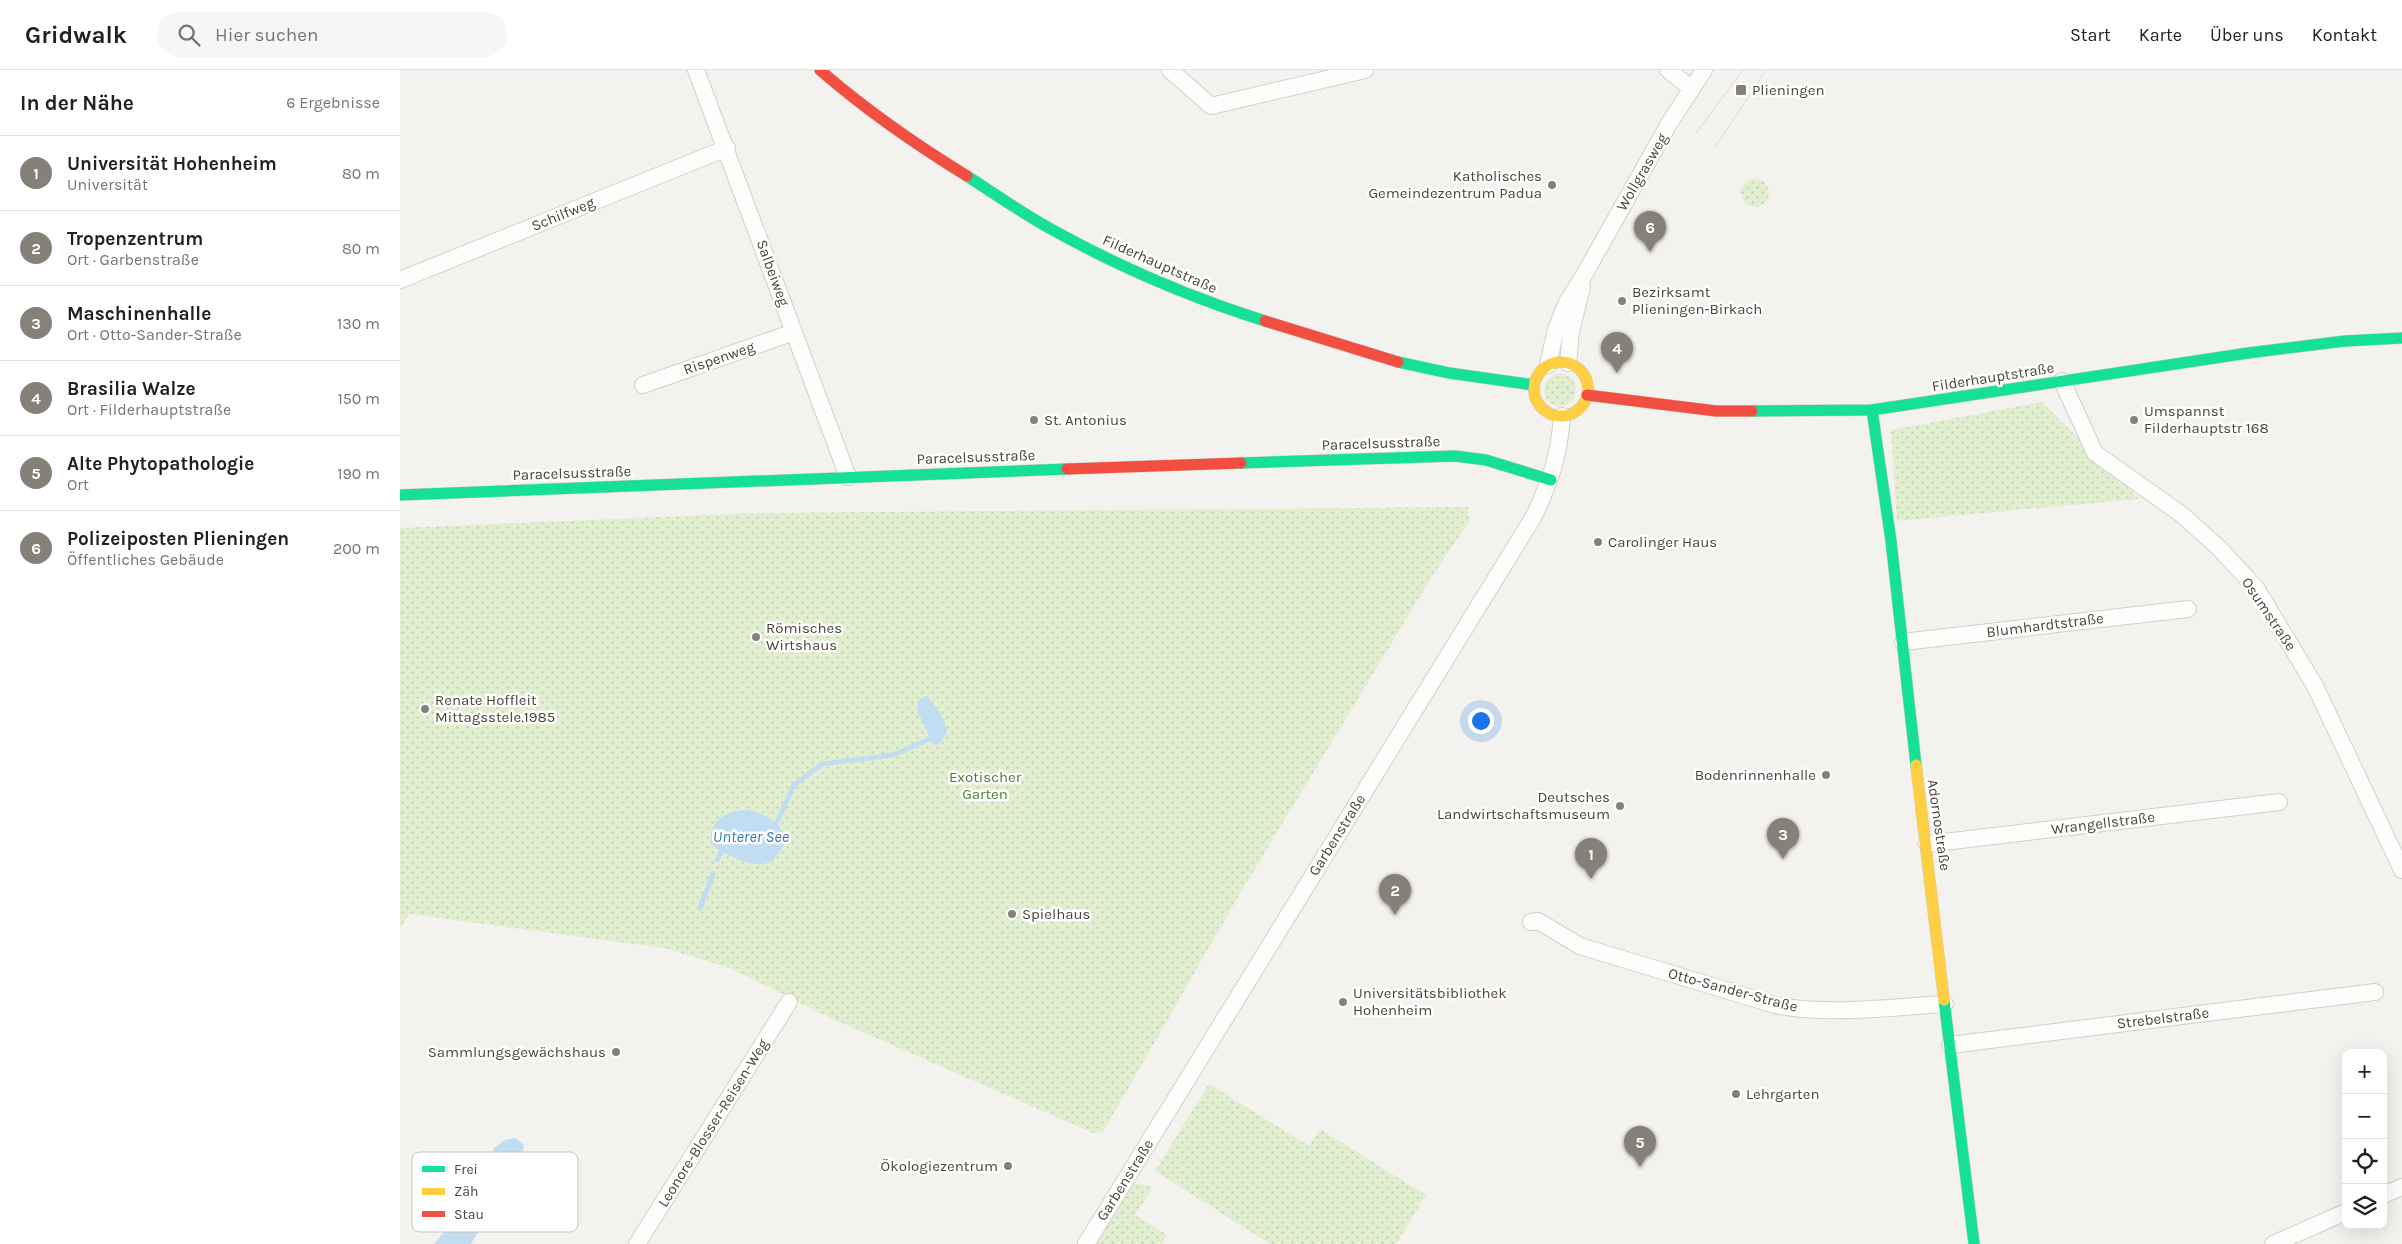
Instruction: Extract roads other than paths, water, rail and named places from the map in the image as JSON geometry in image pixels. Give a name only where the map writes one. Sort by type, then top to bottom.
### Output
[{"type":"street","name":"Salbeiweg","points":[[696,70],[727,148],[848,477]]},
{"type":"street","name":"Filderhauptstraße","points":[[820,70],[852,98],[908,139],[1051,229],[1096,252],[1197,298],[1392,361],[1449,373],[1534,385]]},
{"type":"street","points":[[1170,70],[1211,106],[1365,70]]},
{"type":"street","points":[[1668,70],[1691,88]]},
{"type":"street","name":"Wollgrasweg","points":[[1548,365],[1556,329],[1567,302],[1584,276],[1646,163],[1691,88],[1704,70]]},
{"type":"street","name":"Schilfweg","points":[[400,280],[727,148]]},
{"type":"street","name":"Wollgrasweg","points":[[1568,363],[1571,331],[1584,276]]},
{"type":"street","name":"Rispenweg","points":[[643,385],[794,332]]},
{"type":"street","name":"Filderhauptstraße","points":[[1587,395],[1716,411],[1872,410],[2248,353],[2345,341],[2402,338]]},
{"type":"street","points":[[1568,363],[1582,372],[1586,379],[1587,395],[1578,410],[1562,416],[1552,415],[1544,411],[1534,395],[1534,385],[1541,370],[1548,365],[1568,363]]},
{"type":"street","name":"Osumstraße","points":[[2062,381],[2095,453],[2181,514],[2219,548],[2256,588],[2315,686],[2402,870]]},
{"type":"street","name":"Adornostraße","points":[[1872,410],[1891,541],[1919,792],[1927,844],[1974,1244]]},
{"type":"street","name":"Garbenstraße","points":[[1086,1244],[1534,516],[1551,480],[1560,447],[1562,416]]},
{"type":"street","name":"Paracelsusstraße","points":[[400,495],[1455,456],[1486,460],[1551,480]]},
{"type":"street","name":"Blumhardtstraße","points":[[1903,642],[2188,609]]},
{"type":"street","name":"Wrangellstraße","points":[[1927,844],[2279,802]]},
{"type":"street","name":"Otto-Sander-Straße","points":[[1531,922],[1538,921],[1580,946],[1775,1005],[1799,1010],[1825,1011],[1945,1004]]},
{"type":"street","name":"Strebelstraße","points":[[1950,1045],[2375,992]]},
{"type":"street","name":"Leonore-Blosser-Reisen-Weg","points":[[636,1244],[789,1002]]},
{"type":"street","points":[[2387,1193],[2402,1187]]},
{"type":"street","points":[[2273,1244],[2342,1214]]},
{"type":"water","points":[[926,696],[940,712],[946,727],[947,732],[938,745],[933,744],[917,710],[918,700]]},
{"type":"water","name":"Unterer See","points":[[740,810],[748,810],[771,819],[782,831],[784,838],[783,846],[770,862],[755,864],[739,860],[711,844],[713,829],[720,818]]},
{"type":"water","points":[[515,1138],[521,1142],[524,1147],[522,1152],[492,1152],[494,1148],[505,1140]]},
{"type":"water","points":[[444,1232],[478,1232],[471,1244],[434,1244]]},
{"type":"waterway","points":[[777,822],[794,785],[822,764],[893,755],[930,739]]},
{"type":"waterway","points":[[717,860],[721,852]]},
{"type":"waterway","points":[[700,908],[713,874]]},
{"type":"tram line","points":[[1696,133],[1743,70]]},
{"type":"tram line","points":[[1715,147],[1766,70]]},
{"type":"place","name":"Plieningen","points":[[1741,90]]},
{"type":"place","name":"Katholisches Gemeindezentrum Padua","points":[[1552,185]]},
{"type":"place","name":"Polizeiposten Plieningen","points":[[1650,252]]},
{"type":"place","name":"Bezirksamt Plieningen‐Birkach","points":[[1622,301]]},
{"type":"place","name":"Brasilia Walze","points":[[1617,373]]},
{"type":"place","name":"St. Antonius","points":[[1034,420]]},
{"type":"place","name":"Umspannst Filderhauptstr 168","points":[[2134,420]]},
{"type":"place","name":"Carolinger Haus","points":[[1598,542]]},
{"type":"place","name":"Römisches Wirtshaus","points":[[756,637]]},
{"type":"place","name":"Renate Hoffleit Mittagsstele.1985","points":[[425,709]]},
{"type":"place","name":"Bodenrinnenhalle","points":[[1826,775]]},
{"type":"place","name":"Deutsches Landwirtschaftsmuseum","points":[[1620,806]]},
{"type":"place","name":"Maschinenhalle","points":[[1783,859]]},
{"type":"place","name":"Universität Hohenheim","points":[[1591,879]]},
{"type":"place","name":"Spielhaus","points":[[1012,914]]},
{"type":"place","name":"Tropenzentrum","points":[[1395,915]]},
{"type":"place","name":"Universitätsbibliothek Hohenheim","points":[[1343,1002]]},
{"type":"place","name":"Sammlungsgewächshaus","points":[[616,1052]]},
{"type":"place","name":"Lehrgarten","points":[[1736,1094]]},
{"type":"place","name":"Ökologiezentrum","points":[[1008,1166]]},
{"type":"place","name":"Alte Phytopathologie","points":[[1640,1167]]},
{"type":"park label","name":"Exotischer Garten","points":[[985,786]]}]
